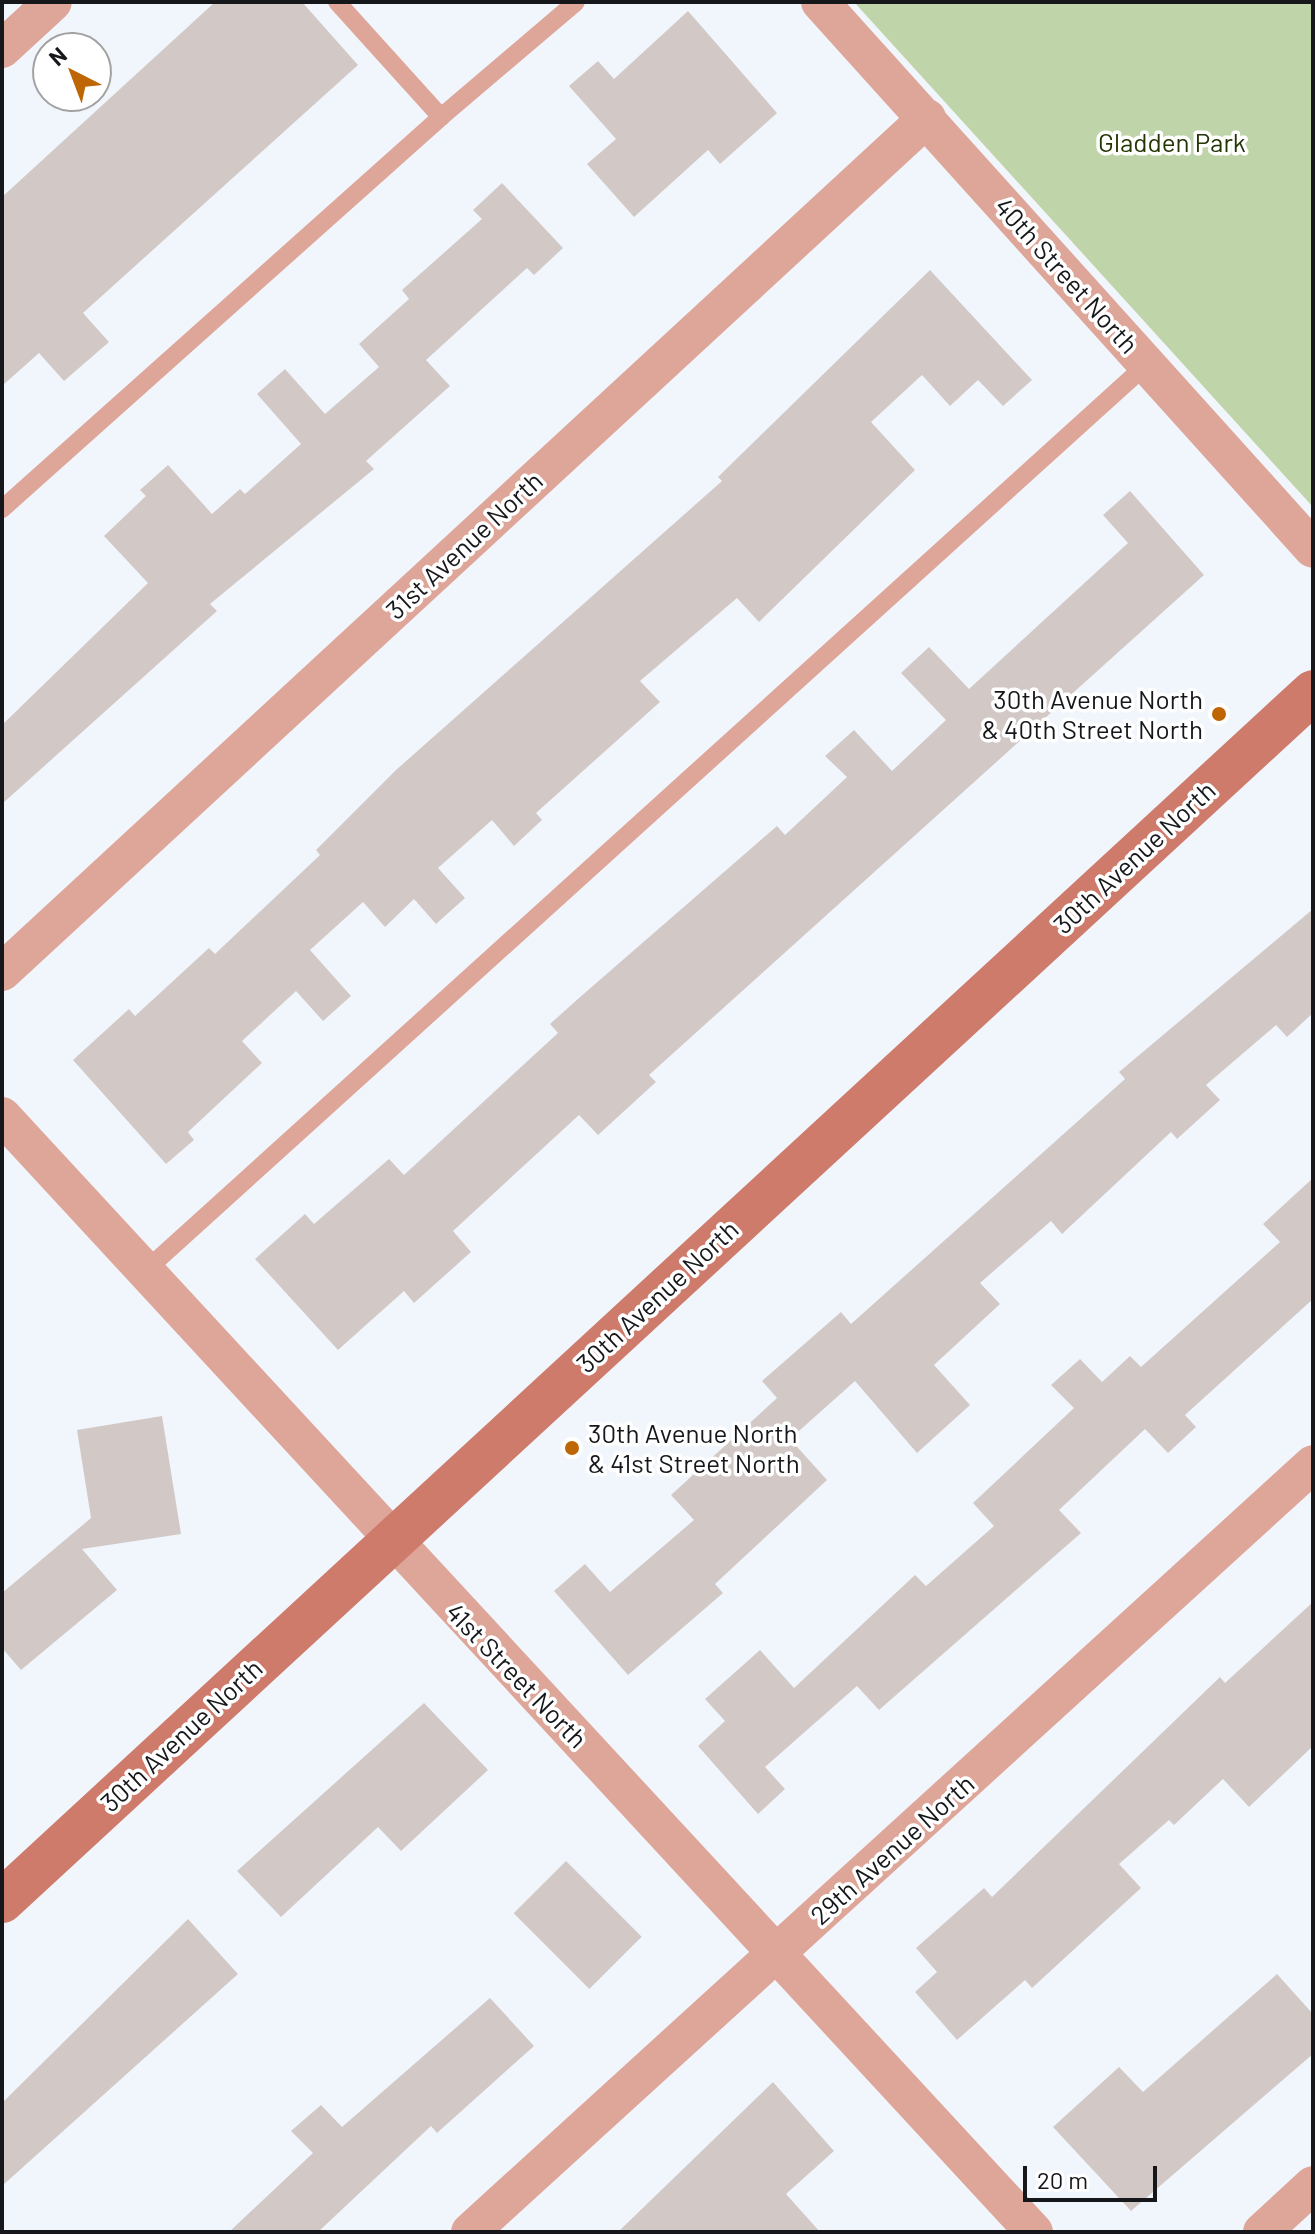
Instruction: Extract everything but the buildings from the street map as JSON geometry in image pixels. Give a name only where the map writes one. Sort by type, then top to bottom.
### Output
[{"type":"street","points":[[2,49],[53,2]]},
{"type":"street","name":"40th Street North","points":[[820,2],[1313,549]]},
{"type":"street","name":"31st Avenue North","points":[[2,972],[927,118]]},
{"type":"street","name":"30th Avenue North","points":[[2,1901],[1313,692]]},
{"type":"street","name":"41st Street North","points":[[2,1116],[390,1542],[779,1952],[1034,2232]]},
{"type":"street","name":"29th Avenue North","points":[[470,2232],[1313,1464]]},
{"type":"street","points":[[1262,2232],[1313,2185]]},
{"type":"lane","points":[[337,2],[441,117]]},
{"type":"lane","points":[[2,509],[441,117],[576,2]]},
{"type":"lane","points":[[144,1272],[1147,364]]},
{"type":"green space","name":"Gladden Park","points":[[854,2],[1313,2],[1313,507]]},
{"type":"place","name":"30th Avenue North & 40th Street North","points":[[1219,714]]},
{"type":"place","name":"30th Avenue North & 41st Street North","points":[[572,1448]]}]
